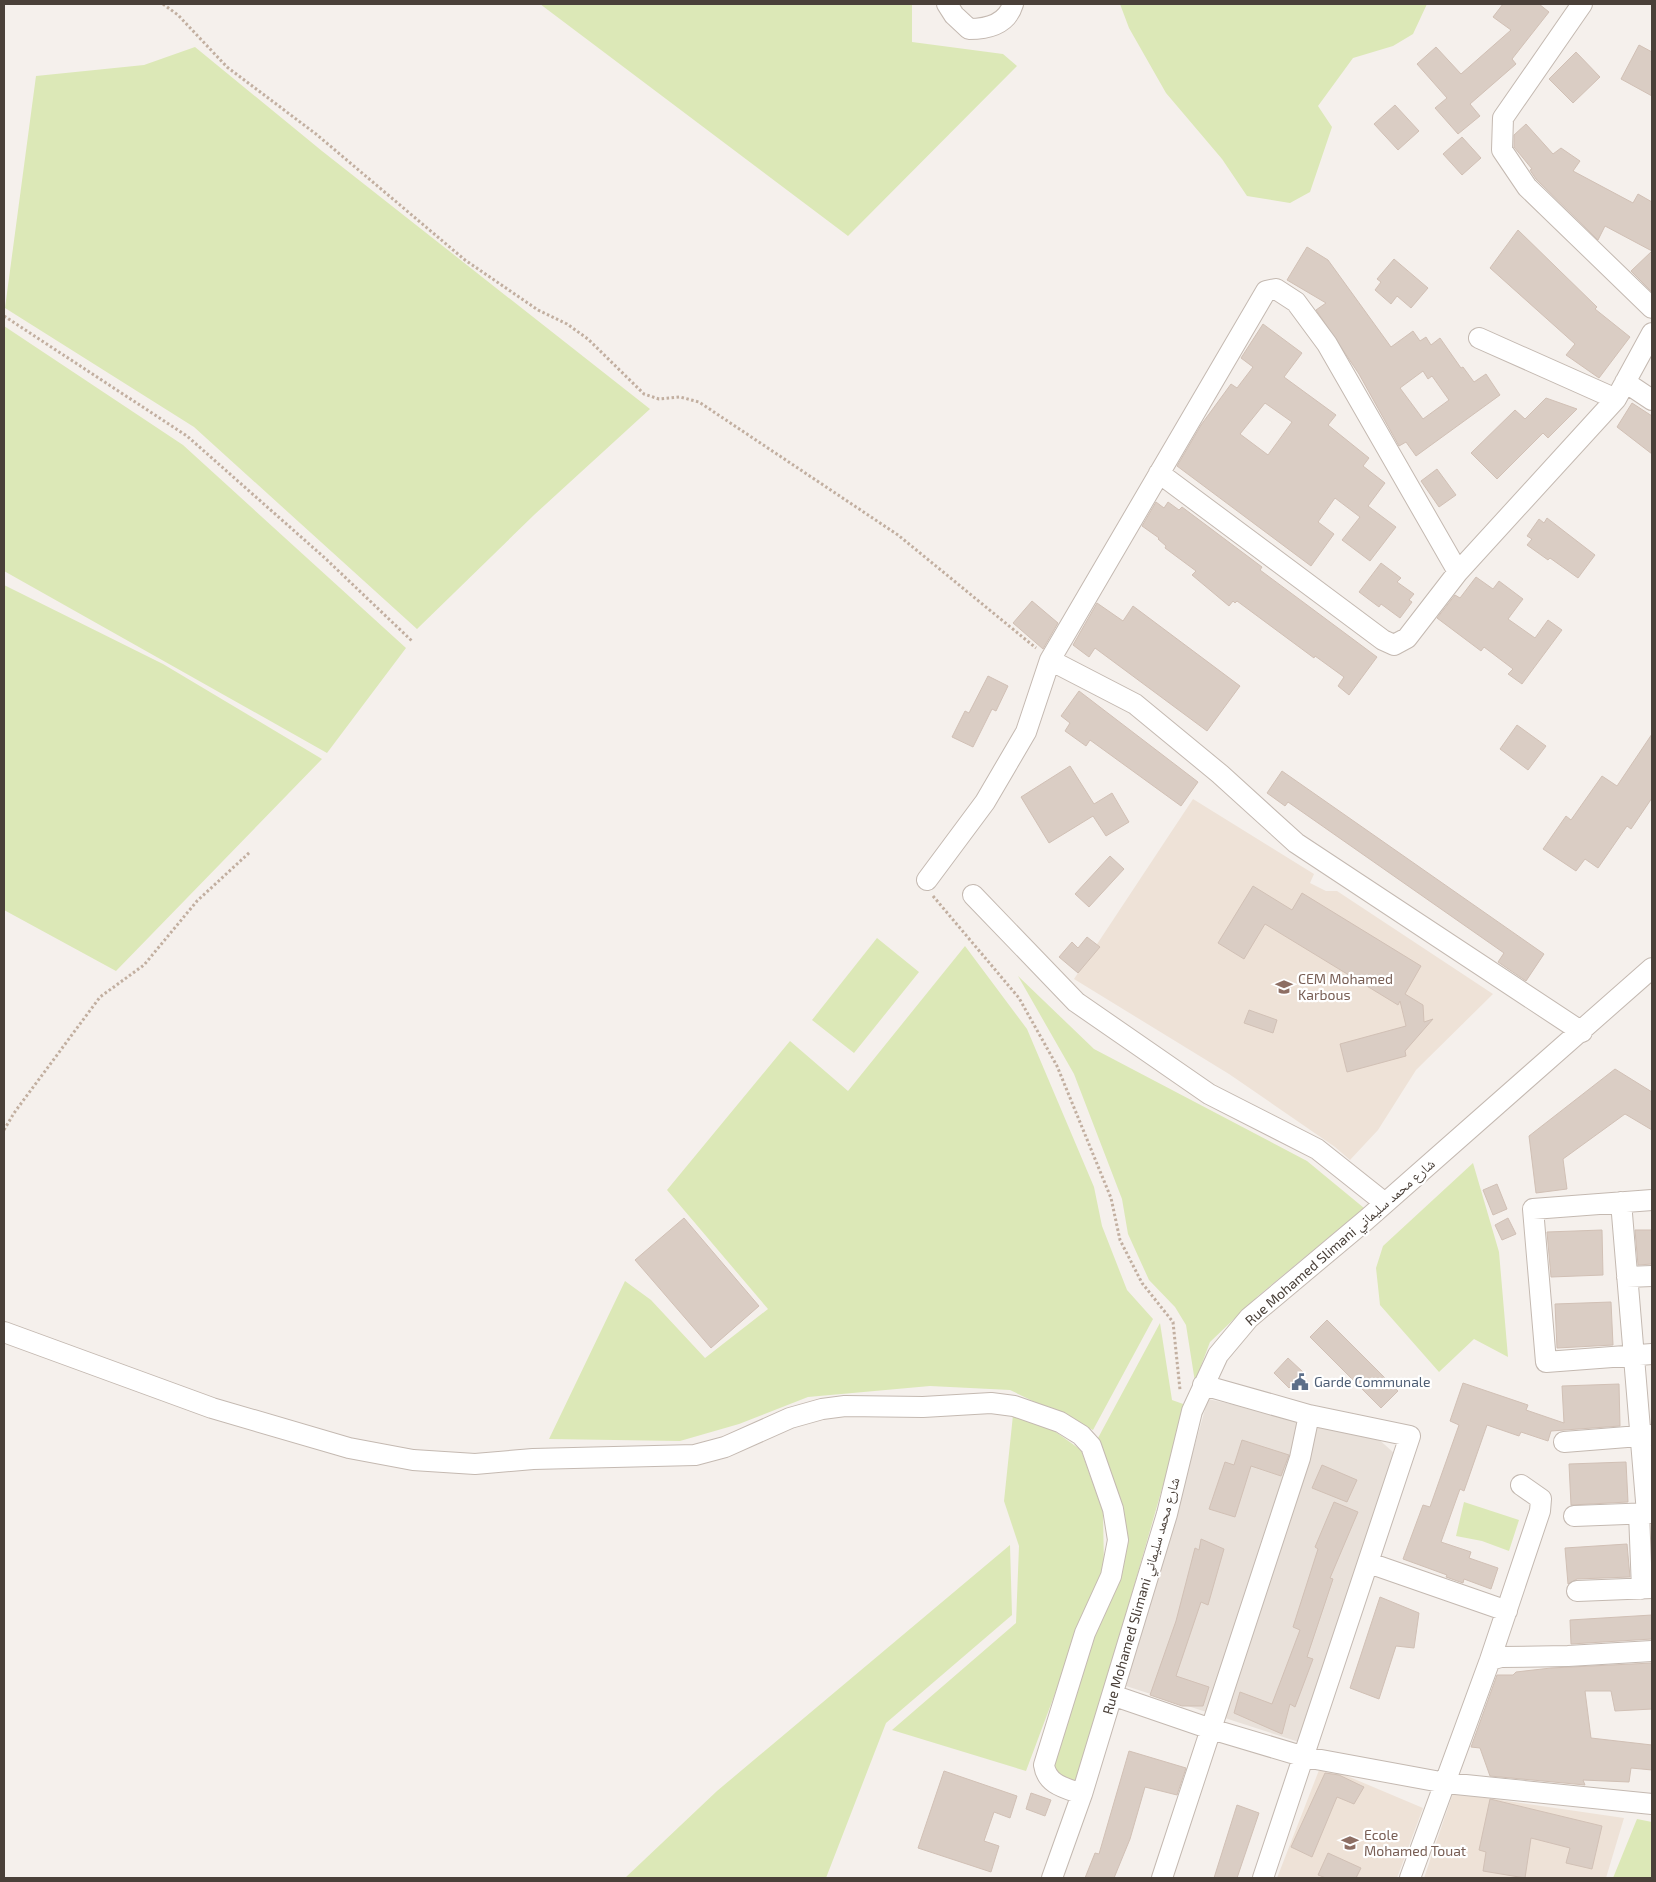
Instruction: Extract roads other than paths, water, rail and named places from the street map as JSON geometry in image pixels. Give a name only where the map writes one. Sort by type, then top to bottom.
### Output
[{"type":"street","points":[[947,4],[954,15],[969,29],[988,29],[1010,14],[1013,4]]},
{"type":"street","points":[[1582,4],[1503,118],[1502,150],[1527,187],[1652,308]]},
{"type":"street","points":[[927,880],[985,802],[1026,732],[1050,660],[1266,291],[1276,289],[1296,302],[1327,344],[1458,572]]},
{"type":"street","points":[[1159,473],[1383,640],[1394,645],[1407,638],[1458,572],[1621,390],[1652,333]]},
{"type":"street","points":[[1479,338],[1652,400]]},
{"type":"street","points":[[1050,660],[1135,704],[1220,774],[1296,843],[1582,1032]]},
{"type":"street","points":[[973,895],[1076,1002],[1209,1094],[1318,1149],[1385,1203]]},
{"type":"street","name":"Rue Mohamed Slimani شارع محمد سليماني","points":[[1052,1878],[1082,1794],[1167,1514],[1199,1393],[1218,1355],[1249,1318],[1582,1032],[1652,968]]},
{"type":"street","points":[[1643,1354],[1546,1362],[1533,1209],[1652,1200]]},
{"type":"street","points":[[1577,1591],[1647,1588],[1646,1436],[1643,1354],[1627,1277],[1621,1202]]},
{"type":"street","points":[[1627,1277],[1652,1276]]},
{"type":"street","points":[[4,1332],[212,1408],[348,1448],[413,1460],[475,1464],[533,1459],[694,1455],[726,1447],[790,1418],[845,1406],[923,1407],[991,1403],[1014,1406],[1060,1422],[1081,1434],[1091,1446],[1113,1509],[1118,1540],[1111,1576],[1088,1624],[1044,1765],[1047,1776],[1054,1783],[1082,1794]]},
{"type":"street","points":[[1199,1393],[1410,1436],[1305,1758],[1263,1878]]},
{"type":"street","points":[[1162,1878],[1300,1458],[1309,1415]]},
{"type":"street","points":[[1564,1442],[1646,1436]]},
{"type":"street","points":[[1410,1878],[1490,1660],[1540,1511],[1541,1498],[1522,1484]]},
{"type":"street","points":[[1574,1516],[1646,1513]]},
{"type":"street","points":[[1369,1563],[1507,1611]]},
{"type":"street","points":[[1490,1660],[1501,1657],[1568,1656],[1652,1651]]},
{"type":"street","points":[[1112,1695],[1211,1729],[1305,1758],[1446,1783],[1652,1804]]},
{"type":"place","name":"CEM Mohamed Karbous","points":[[1284,987]]},
{"type":"place","name":"Garde Communale","points":[[1300,1382]]},
{"type":"place","name":"Ecole Mohamed Touat","points":[[1350,1843]]}]
